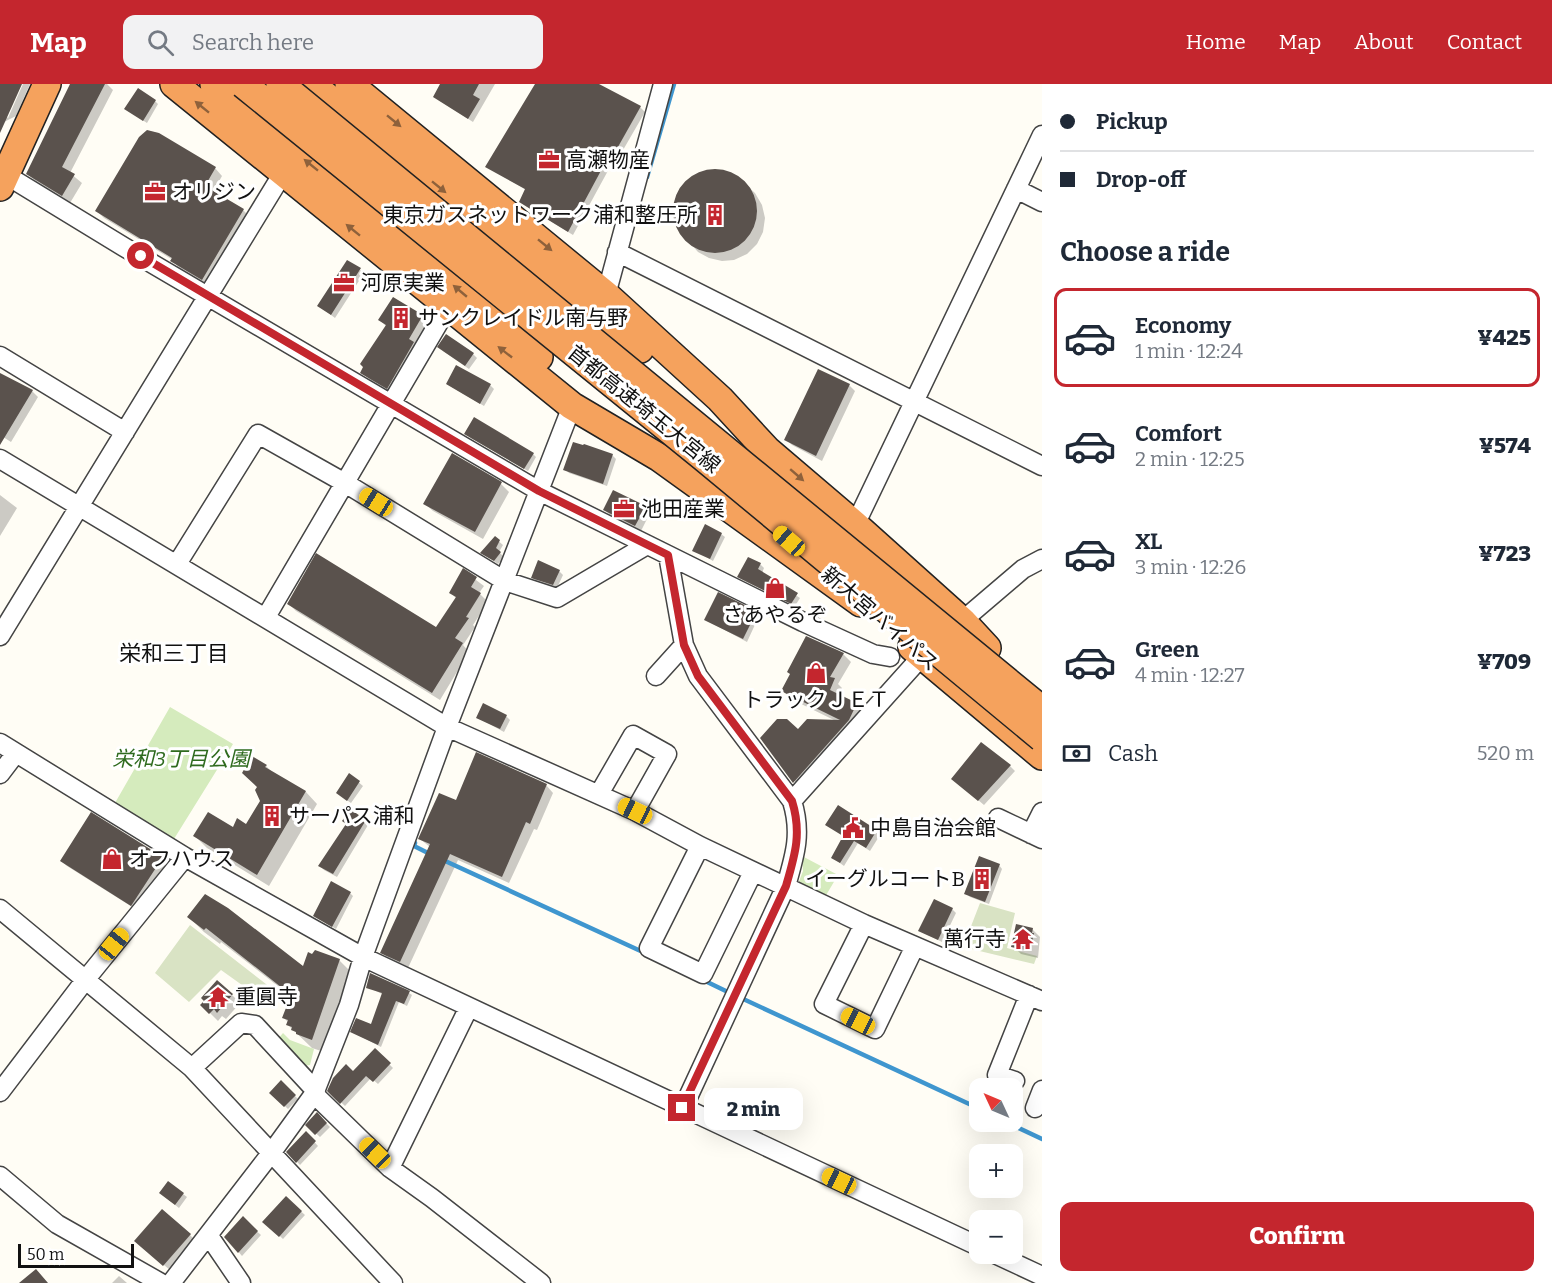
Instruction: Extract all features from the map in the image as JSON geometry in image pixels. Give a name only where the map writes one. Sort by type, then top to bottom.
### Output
[{"type":"highway","points":[[3,181],[47,84]]},
{"type":"highway","points":[[174,84],[448,307],[861,603]]},
{"type":"highway","points":[[214,84],[571,394]]},
{"type":"highway","name":"首都高速埼玉大宮線","points":[[243,84],[703,457],[1042,738]]},
{"type":"highway","name":"新大宮バイパス","points":[[252,84],[430,230],[922,656],[1042,756]]},
{"type":"highway","name":"新大宮バイパス","points":[[274,84],[440,218],[987,648],[1042,694]]},
{"type":"highway","name":"首都高速埼玉大宮線","points":[[280,84],[1042,710]]},
{"type":"highway","points":[[311,84],[767,450],[962,621],[987,648]]},
{"type":"highway","points":[[349,84],[606,295],[720,399],[767,450]]},
{"type":"street","points":[[606,295],[663,84]]},
{"type":"street","points":[[855,525],[1042,135]]},
{"type":"street","points":[[0,636],[283,173]]},
{"type":"street","points":[[3,181],[208,296],[539,491],[873,654],[890,657]]},
{"type":"street","points":[[1016,189],[1042,202]]},
{"type":"street","points":[[617,252],[1042,466]]},
{"type":"street","points":[[266,617],[448,307]]},
{"type":"street","points":[[0,356],[125,432]]},
{"type":"street","points":[[171,1283],[315,1092],[349,1005],[363,957],[447,727],[539,491],[571,394]]},
{"type":"street","points":[[177,564],[258,434],[345,483],[505,581],[557,598],[647,545]]},
{"type":"street","points":[[0,459],[447,727],[635,811],[700,846],[864,924],[1035,998],[997,1075],[1004,1078]]},
{"type":"street","points":[[668,555],[684,645],[698,676],[792,801],[797,818],[796,850],[786,886],[682,1108]]},
{"type":"street","points":[[962,621],[1023,569],[1042,559]]},
{"type":"street","points":[[656,676],[684,645]]},
{"type":"street","points":[[792,801],[922,656]]},
{"type":"street","points":[[598,794],[633,735],[667,754],[635,811]]},
{"type":"street","points":[[0,774],[8,748],[184,856],[363,957],[969,1242]]},
{"type":"street","points":[[998,818],[1036,836],[1042,812]]},
{"type":"street","points":[[700,846],[649,948],[703,974],[753,872]]},
{"type":"street","points":[[0,1092],[184,856]]},
{"type":"street","points":[[0,909],[192,1068],[393,1283]]},
{"type":"street","points":[[864,924],[824,1004],[874,1029],[915,946]]},
{"type":"street","points":[[390,1168],[469,1007]]},
{"type":"street","points":[[192,1068],[241,1023],[255,1025],[315,1092],[390,1168],[540,1283]]},
{"type":"street","points":[[1035,1108],[1042,1090]]},
{"type":"street","points":[[0,1176],[57,1224],[161,1283]]},
{"type":"street","points":[[208,1236],[241,1283]]},
{"type":"street","points":[[1016,1264],[1042,1276]]},
{"type":"green space","name":"栄和3丁目公園","points":[[170,707],[233,744],[174,839],[115,803]]},
{"type":"green space","points":[[802,856],[838,875],[825,897],[798,884],[803,871]]},
{"type":"green space","points":[[980,903],[1015,913],[1007,948],[1037,956],[1034,964],[963,947]]},
{"type":"green space","points":[[190,925],[275,991],[267,1003],[221,970],[189,1002],[155,973]]},
{"type":"green space","points":[[283,1033],[290,1040],[314,1049],[310,1065],[303,1066],[278,1039]]},
{"type":"building","points":[[0,84],[22,84],[0,133]]},
{"type":"building","points":[[70,84],[105,84],[62,167],[75,174],[62,196],[26,174]]},
{"type":"building","points":[[440,84],[479,84],[473,95],[480,99],[468,119],[433,97]]},
{"type":"building","points":[[535,84],[599,84],[641,106],[614,154],[611,152],[568,232],[519,202],[525,189],[485,167]]},
{"type":"building","points":[[138,88],[156,100],[143,121],[124,109]]},
{"type":"building","points":[[147,130],[159,133],[216,167],[205,186],[244,209],[202,280],[170,261],[172,258],[95,211],[139,137]]},
{"type":"building","name":"東京ガスネットワーク浦和整圧所","points":[[715,169],[731,172],[745,181],[754,195],[757,211],[754,227],[745,241],[731,250],[715,253],[699,250],[685,241],[676,227],[673,211],[676,195],[685,181],[699,172]]},
{"type":"building","points":[[347,260],[361,268],[331,315],[317,306]]},
{"type":"building","points":[[393,297],[423,315],[409,339],[414,342],[387,389],[360,373],[363,367],[360,364],[386,325],[378,320]]},
{"type":"building","points":[[446,334],[474,353],[465,366],[437,347]]},
{"type":"building","points":[[456,365],[491,384],[480,404],[446,384]]},
{"type":"building","points":[[818,369],[850,384],[816,456],[784,440]]},
{"type":"building","points":[[0,373],[33,390],[0,445]]},
{"type":"building","points":[[474,417],[534,453],[524,469],[464,434]]},
{"type":"building","points":[[573,442],[613,454],[603,484],[563,470]]},
{"type":"building","points":[[452,453],[502,482],[475,532],[423,504]]},
{"type":"building","points":[[613,490],[646,506],[635,526],[603,510]]},
{"type":"building","points":[[705,524],[722,533],[710,559],[692,551]]},
{"type":"building","points":[[495,536],[500,540],[496,548],[501,552],[494,561],[480,553]]},
{"type":"building","points":[[316,553],[436,627],[456,597],[449,593],[463,568],[477,577],[471,587],[481,593],[466,617],[469,618],[455,638],[463,643],[432,693],[287,604]]},
{"type":"building","points":[[748,557],[761,563],[758,569],[798,593],[791,604],[737,577]]},
{"type":"building","points":[[538,560],[560,570],[553,585],[531,578]]},
{"type":"building","points":[[718,592],[757,611],[743,639],[704,620]]},
{"type":"building","points":[[806,636],[844,653],[830,677],[835,678],[830,690],[857,703],[849,720],[793,783],[760,738],[777,719],[787,719],[798,729],[807,719],[840,720],[781,691],[790,674],[787,672]]},
{"type":"building","points":[[483,703],[507,715],[500,729],[476,718]]},
{"type":"building","points":[[981,742],[1011,765],[978,801],[951,779]]},
{"type":"building","points":[[476,752],[547,784],[530,824],[526,822],[502,877],[450,854],[400,962],[380,953],[430,844],[418,839],[439,793],[456,800]]},
{"type":"building","name":"サーパス浦和","points":[[252,756],[267,765],[265,767],[306,791],[257,875],[193,836],[208,812],[233,827],[237,818],[246,824],[260,801],[255,790],[257,787],[242,773]]},
{"type":"building","points":[[349,773],[360,781],[347,801],[336,793]]},
{"type":"building","points":[[838,805],[877,830],[866,848],[854,841],[840,863],[831,858],[843,836],[825,825]]},
{"type":"building","points":[[350,809],[366,820],[333,874],[318,866],[346,824],[342,821]]},
{"type":"building","points":[[91,812],[163,857],[131,906],[60,861]]},
{"type":"building","name":"イーグルコートB","points":[[979,856],[1000,864],[985,902],[964,894]]},
{"type":"building","points":[[331,881],[351,892],[332,927],[313,916]]},
{"type":"building","points":[[205,894],[228,908],[303,966],[308,952],[312,954],[315,950],[340,959],[312,1040],[296,1034],[291,1030],[292,1027],[286,1025],[288,1020],[282,1018],[291,995],[206,928],[204,930],[187,917]]},
{"type":"building","points":[[934,899],[953,908],[938,940],[918,931]]},
{"type":"building","points":[[1016,924],[1033,928],[1030,951],[1011,947]]},
{"type":"building","points":[[370,973],[410,991],[404,1004],[396,1001],[378,1045],[350,1032],[356,1018],[371,1024],[382,993],[366,988]]},
{"type":"building","points":[[217,980],[233,994],[217,1013],[214,1009],[209,1014],[200,1005],[204,1001],[201,998]]},
{"type":"building","points":[[375,1048],[391,1063],[373,1082],[366,1076],[340,1104],[327,1091],[333,1078],[346,1064],[353,1071]]},
{"type":"building","points":[[281,1080],[296,1095],[284,1107],[269,1093]]},
{"type":"building","points":[[317,1112],[327,1123],[315,1135],[305,1125]]},
{"type":"building","points":[[306,1131],[316,1141],[296,1163],[286,1152]]},
{"type":"building","points":[[168,1181],[184,1193],[175,1205],[159,1193]]},
{"type":"building","points":[[286,1196],[302,1211],[279,1237],[262,1222]]},
{"type":"building","points":[[162,1209],[191,1234],[163,1266],[134,1241]]},
{"type":"building","points":[[243,1216],[258,1231],[238,1253],[224,1237]]},
{"type":"building","points":[[36,1269],[48,1283],[19,1283]]},
{"type":"waterway","points":[[647,177],[674,84]]},
{"type":"waterway","points":[[415,843],[414,846],[430,854]]},
{"type":"waterway","points":[[443,860],[645,953]]},
{"type":"waterway","points":[[701,979],[732,994]]},
{"type":"waterway","points":[[739,997],[969,1104]]},
{"type":"waterway","points":[[1023,1130],[1042,1139]]},
{"type":"place","name":"高瀬物産","points":[[549,160]]},
{"type":"place","name":"オリジン","points":[[155,192]]},
{"type":"place","name":"東京ガスネットワーク浦和整圧所","points":[[715,215]]},
{"type":"place","name":"河原実業","points":[[344,283]]},
{"type":"place","name":"サンクレイドル南与野","points":[[401,318]]},
{"type":"place","name":"池田産業","points":[[624,509]]},
{"type":"place","name":"さあやるぞ","points":[[775,588]]},
{"type":"place","name":"トラックＪＥＴ","points":[[816,673]]},
{"type":"place","name":"サーパス浦和","points":[[272,816]]},
{"type":"place","name":"中島自治会館","points":[[853,828]]},
{"type":"place","name":"オフハウス","points":[[112,859]]},
{"type":"place","name":"イーグルコートB","points":[[982,879]]},
{"type":"place","name":"萬行寺","points":[[1023,939]]},
{"type":"place","name":"重圓寺","points":[[218,997]]},
{"type":"district","name":"栄和三丁目","points":[[174,653]]},
{"type":"route","points":[[141,256],[539,491],[668,555],[684,645],[698,676],[792,801],[797,818],[796,850],[786,886],[682,1108]]}]
